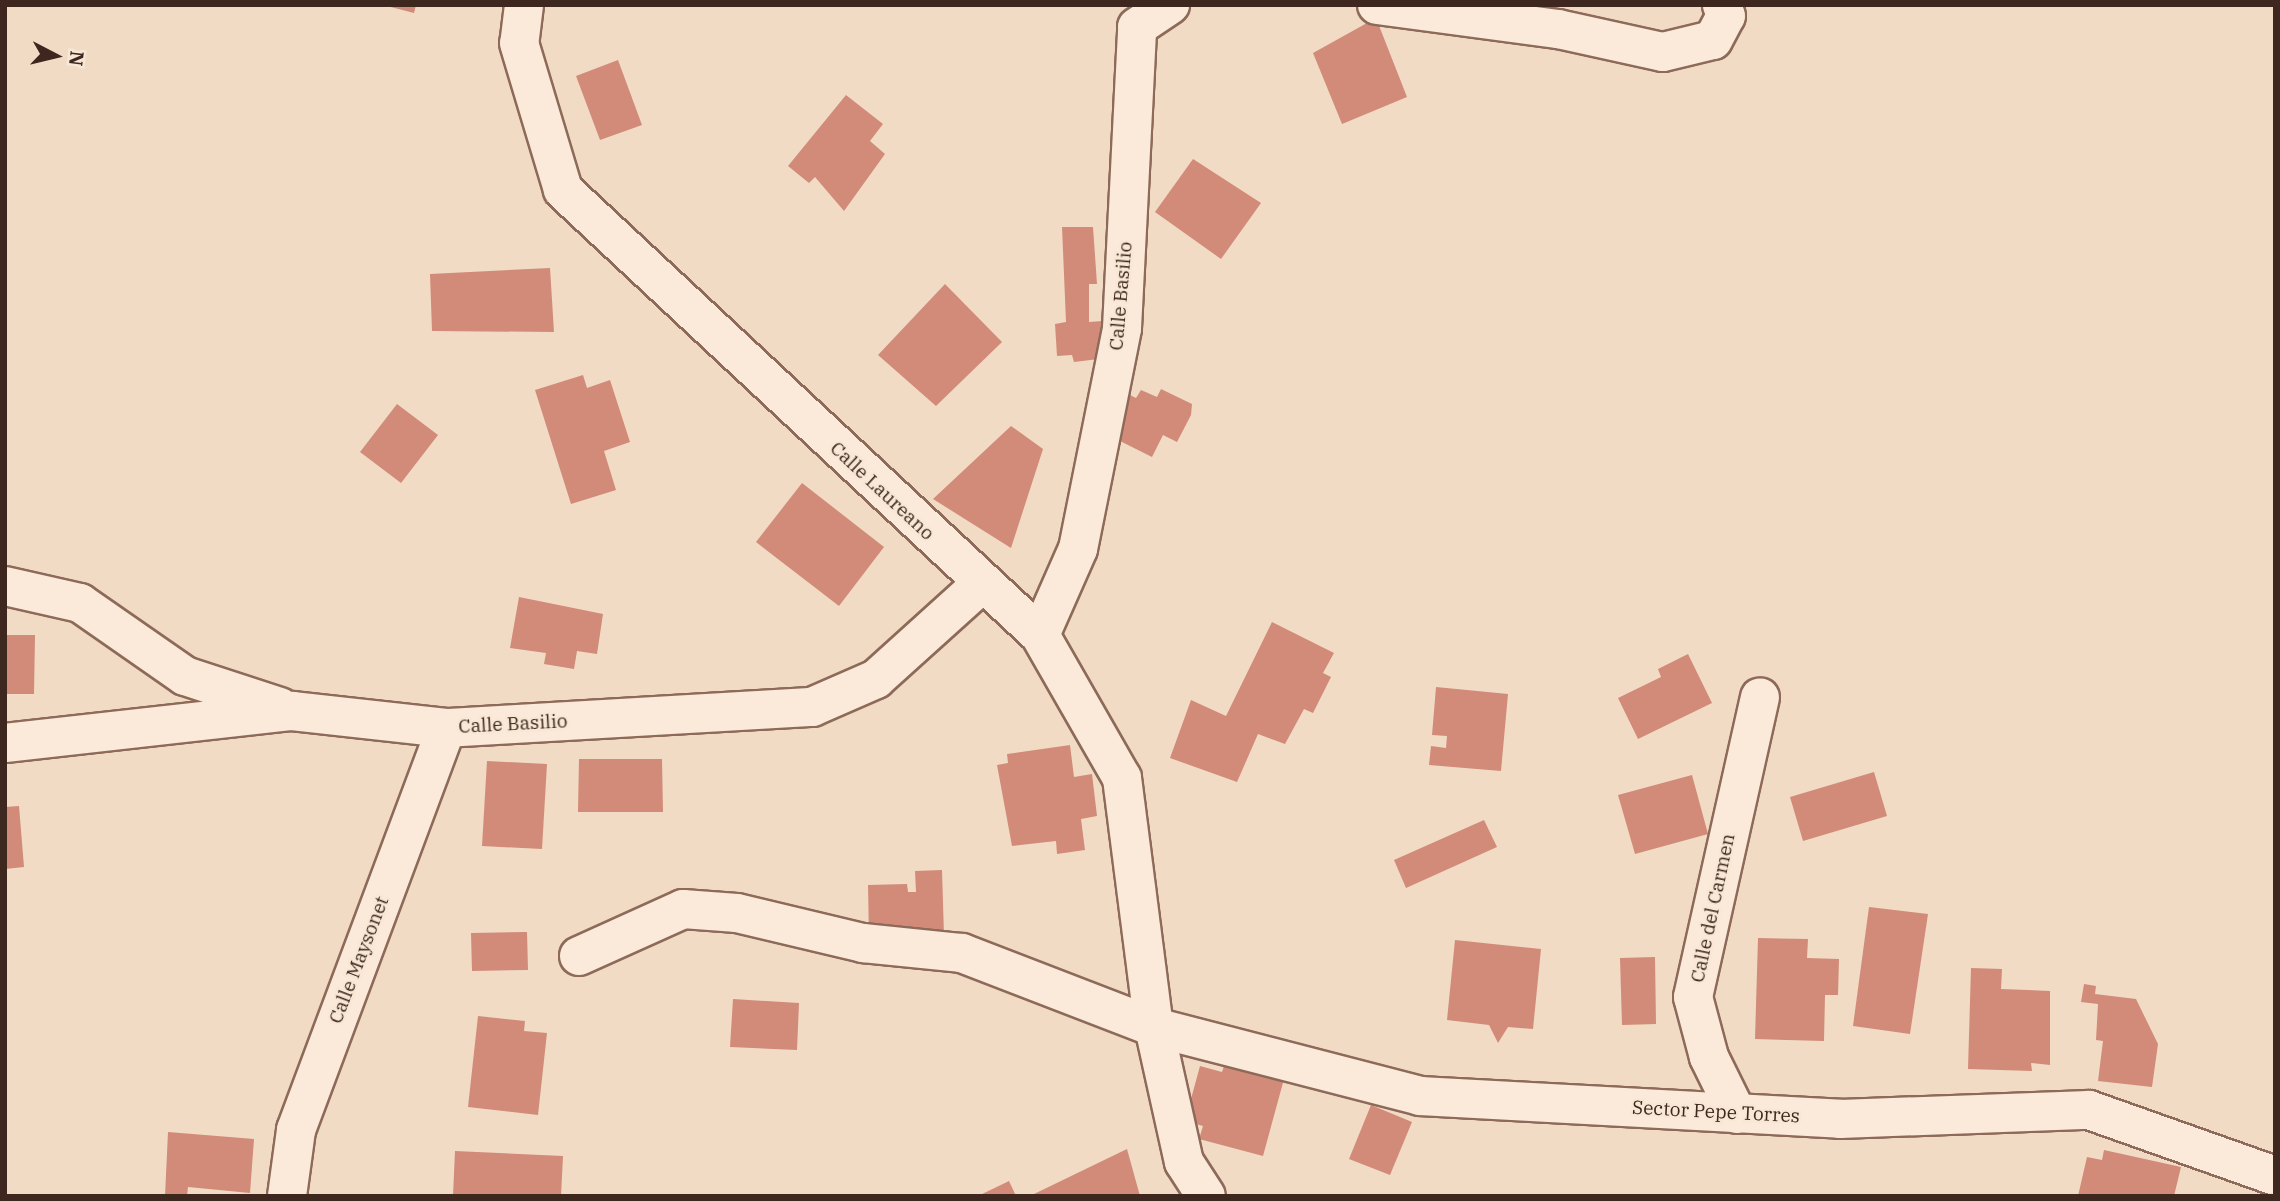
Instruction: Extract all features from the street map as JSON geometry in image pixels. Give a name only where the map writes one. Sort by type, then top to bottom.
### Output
[{"type":"street","name":"Calle Laureano","points":[[524,5],[519,43],[563,190],[981,584],[1040,635],[1122,778],[1154,1027],[1184,1162],[1206,1196]]},
{"type":"street","name":"Calle Basilio","points":[[1040,635],[1078,550],[1122,328],[1136,27],[1170,5]]},
{"type":"street","points":[[1377,5],[1558,29],[1663,52],[1713,40],[1726,16],[1722,5]]},
{"type":"street","name":"Calle Basilio","points":[[5,743],[292,711],[446,728],[812,707],[876,679],[981,584]]},
{"type":"street","points":[[5,586],[80,603],[185,676],[292,711]]},
{"type":"street","name":"Calle del Carmen","points":[[1737,1114],[1709,1057],[1693,997],[1760,697]]},
{"type":"street","name":"Calle Maysonet","points":[[287,1196],[296,1129],[446,728]]},
{"type":"street","name":"Sector Pepe Torres","points":[[579,956],[683,909],[737,913],[863,943],[962,953],[1154,1027],[1420,1096],[1840,1119],[2089,1110],[2275,1176]]},
{"type":"building","points":[[383,5],[416,5],[414,13]]},
{"type":"building","points":[[1376,18],[1407,97],[1342,124],[1313,53]]},
{"type":"building","points":[[618,60],[642,125],[600,140],[576,76]]},
{"type":"building","points":[[846,95],[883,124],[870,141],[885,154],[844,211],[815,177],[809,183],[788,166]]},
{"type":"building","points":[[1193,159],[1261,203],[1221,259],[1155,212]]},
{"type":"building","points":[[1062,227],[1093,227],[1097,284],[1089,284],[1089,322],[1103,321],[1107,358],[1074,362],[1072,355],[1057,356],[1055,324],[1066,322]]},
{"type":"building","points":[[550,268],[554,332],[432,331],[430,274]]},
{"type":"building","points":[[945,284],[1002,342],[936,406],[878,355]]},
{"type":"building","points":[[583,375],[587,388],[610,380],[630,442],[604,451],[616,490],[571,504],[535,390]]},
{"type":"building","points":[[1161,389],[1192,404],[1191,415],[1177,442],[1163,435],[1152,457],[1116,439],[1130,395],[1136,398],[1141,390],[1157,397]]},
{"type":"building","points":[[397,404],[438,435],[401,483],[360,452]]},
{"type":"building","points":[[1011,426],[1043,449],[1011,548],[933,499]]},
{"type":"building","points":[[802,483],[884,547],[839,606],[756,542]]},
{"type":"building","points":[[519,597],[603,614],[597,654],[577,651],[574,669],[544,664],[546,653],[510,648]]},
{"type":"building","points":[[1272,622],[1334,653],[1323,673],[1331,677],[1313,713],[1304,709],[1285,744],[1258,734],[1237,782],[1170,758],[1191,700],[1226,716]]},
{"type":"building","points":[[5,635],[35,635],[34,694],[5,694]]},
{"type":"building","points":[[1688,654],[1712,703],[1638,739],[1618,698],[1661,677],[1658,669]]},
{"type":"building","points":[[1436,687],[1508,694],[1501,771],[1429,765],[1431,746],[1446,748],[1447,736],[1432,735]]},
{"type":"building","points":[[1070,745],[1074,777],[1092,774],[1097,816],[1081,819],[1085,850],[1057,854],[1056,841],[1012,846],[997,765],[1008,763],[1007,754]]},
{"type":"building","points":[[579,759],[662,759],[663,812],[578,812]]},
{"type":"building","points":[[487,761],[547,764],[542,849],[482,846]]},
{"type":"building","points":[[1874,772],[1887,816],[1803,841],[1790,797]]},
{"type":"building","points":[[1692,775],[1708,834],[1635,854],[1618,795]]},
{"type":"building","points":[[19,806],[24,867],[5,869],[5,807]]},
{"type":"building","points":[[1484,820],[1497,847],[1406,888],[1394,860]]},
{"type":"building","points":[[942,870],[944,936],[869,938],[868,885],[907,884],[908,892],[916,892],[915,871]]},
{"type":"building","points":[[1869,907],[1928,914],[1910,1034],[1853,1026]]},
{"type":"building","points":[[527,932],[528,970],[472,971],[471,933]]},
{"type":"building","points":[[1758,938],[1808,939],[1807,958],[1839,959],[1838,995],[1825,995],[1824,1041],[1755,1039]]},
{"type":"building","points":[[1455,940],[1541,949],[1533,1029],[1508,1027],[1498,1043],[1489,1025],[1447,1020]]},
{"type":"building","points":[[1655,957],[1656,1024],[1622,1025],[1620,958]]},
{"type":"building","points":[[1971,968],[2002,969],[2001,989],[2050,991],[2050,1065],[2031,1063],[2032,1071],[1968,1069]]},
{"type":"building","points":[[2084,984],[2096,986],[2095,994],[2136,999],[2158,1044],[2152,1087],[2098,1081],[2103,1041],[2096,1040],[2098,1004],[2081,1002]]},
{"type":"building","points":[[733,999],[799,1003],[797,1050],[730,1047]]},
{"type":"building","points":[[478,1016],[525,1021],[524,1031],[547,1033],[538,1115],[468,1107]]},
{"type":"building","points":[[1225,1063],[1284,1079],[1263,1156],[1199,1139],[1203,1126],[1185,1121],[1200,1066],[1222,1072]]},
{"type":"building","points":[[1371,1105],[1412,1122],[1390,1175],[1349,1159]]},
{"type":"building","points":[[168,1132],[254,1139],[250,1193],[188,1187],[187,1196],[165,1196]]},
{"type":"building","points":[[1127,1149],[1140,1196],[1034,1194]]},
{"type":"building","points":[[2104,1150],[2181,1167],[2174,1196],[2078,1196],[2087,1157],[2102,1160]]},
{"type":"building","points":[[455,1151],[563,1156],[561,1196],[453,1196]]},
{"type":"building","points":[[1009,1181],[1016,1196],[978,1196]]}]
